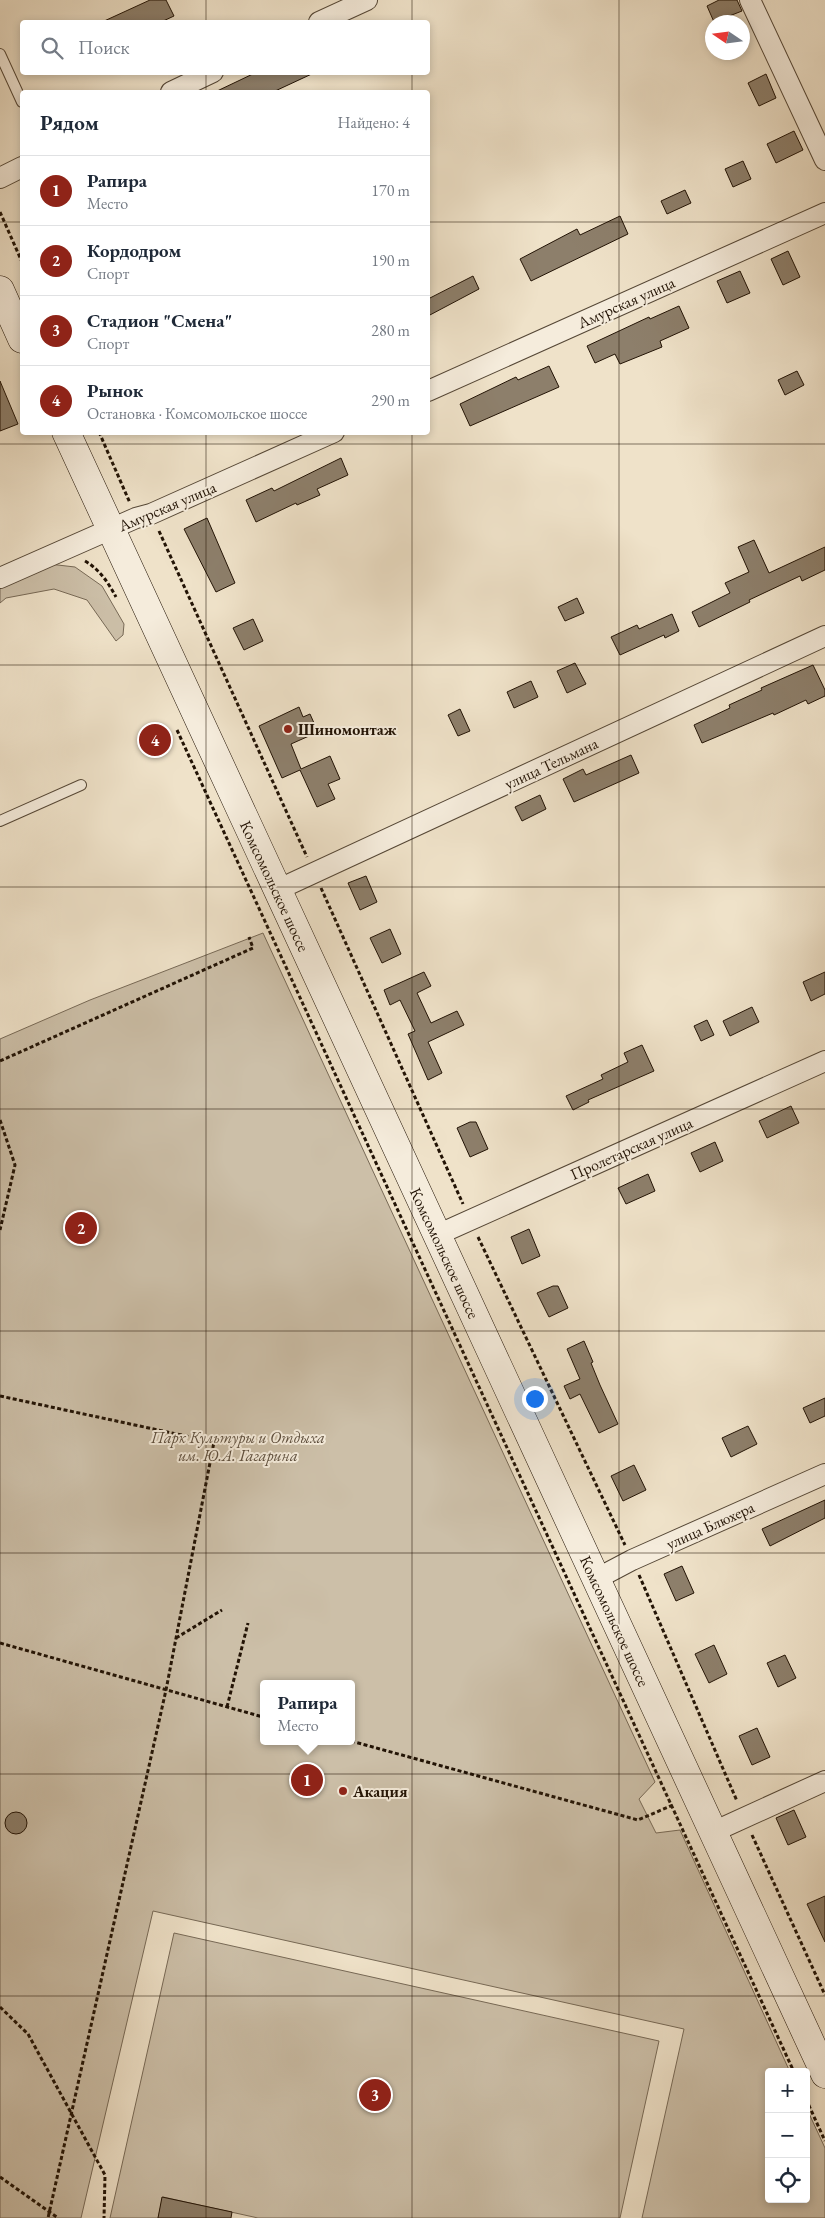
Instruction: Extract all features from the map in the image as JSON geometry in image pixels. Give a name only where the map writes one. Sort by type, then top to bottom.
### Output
[{"type":"main road","points":[[0,290],[20,335]]},
{"type":"main road","name":"Комсомольское шоссе","points":[[67,435],[825,2074]]},
{"type":"street","points":[[323,20],[367,0]]},
{"type":"street","points":[[750,0],[825,160]]},
{"type":"street","points":[[175,90],[207,75]]},
{"type":"street","points":[[0,178],[20,168]]},
{"type":"street","name":"Амурская улица","points":[[430,390],[825,214]]},
{"type":"street","name":"Амурская улица","points":[[0,578],[327,435]]},
{"type":"street","name":"улица Тельмана","points":[[277,890],[825,636]]},
{"type":"street","name":"Пролетарская улица","points":[[437,1235],[825,1061]]},
{"type":"street","name":"улица Блюхера","points":[[596,1579],[632,1560],[825,1474]]},
{"type":"street","points":[[713,1832],[825,1781]]},
{"type":"lane","points":[[0,54],[20,98]]},
{"type":"lane","points":[[0,821],[81,785]]},
{"type":"path","points":[[0,212],[20,257]]},
{"type":"path","points":[[101,435],[144,516],[315,873],[470,1220],[632,1560],[744,1818],[825,1995]]},
{"type":"path","points":[[79,558],[94,566],[109,583],[120,604]]},
{"type":"path","points":[[176,726],[792,2068]]},
{"type":"path","points":[[0,1061],[253,948],[249,937]]},
{"type":"path","points":[[0,1120],[15,1165],[0,1230]]},
{"type":"path","points":[[0,1396],[214,1442],[166,1690],[48,2218]]},
{"type":"path","points":[[176,1639],[222,1610]]},
{"type":"path","points":[[227,1707],[248,1622]]},
{"type":"path","points":[[0,1643],[260,1716]]},
{"type":"path","points":[[355,1742],[638,1820],[673,1805]]},
{"type":"path","points":[[0,2007],[28,2034],[105,2175],[104,2218]]},
{"type":"path","points":[[810,2108],[825,2141]]},
{"type":"path","points":[[0,2177],[58,2218]]},
{"type":"green space","points":[[49,564],[75,567],[102,586],[124,624],[123,635],[116,641],[87,600],[54,589],[6,598],[0,603],[0,586]]},
{"type":"green space","name":"Парк Культуры и Отдыха им. Ю.А. Гагарина","points":[[263,933],[655,1782],[639,1799],[656,1833],[680,1830],[788,2068],[765,2068],[765,2203],[810,2203],[810,2116],[825,2148],[825,2218],[642,2218],[684,2029],[153,1911],[81,2218],[0,2218],[0,1039],[90,1000]]},
{"type":"green space","points":[[174,1933],[659,2041],[620,2218],[258,2218],[163,2197],[158,2218],[110,2218]]},
{"type":"building","points":[[150,0],[166,0],[174,16],[165,20],[106,20]]},
{"type":"building","points":[[719,0],[737,0],[742,11],[732,15],[711,15],[707,6]]},
{"type":"building","points":[[766,74],[776,98],[759,106],[748,83]]},
{"type":"building","points":[[251,75],[310,75],[277,90],[219,90]]},
{"type":"building","points":[[794,131],[803,150],[776,163],[767,144]]},
{"type":"building","points":[[743,161],[751,179],[733,187],[725,169]]},
{"type":"building","points":[[685,190],[691,203],[667,214],[661,201]]},
{"type":"building","points":[[620,216],[628,234],[531,281],[520,259],[577,229],[580,235]]},
{"type":"building","points":[[788,251],[800,277],[783,285],[771,259]]},
{"type":"building","points":[[740,271],[750,293],[727,303],[717,281]]},
{"type":"building","points":[[473,276],[479,289],[430,315],[430,298]]},
{"type":"building","points":[[679,306],[689,328],[660,341],[662,347],[620,364],[615,354],[595,363],[587,346],[649,317],[650,319]]},
{"type":"building","points":[[549,366],[559,387],[470,426],[460,404],[516,377],[518,380]]},
{"type":"building","points":[[797,371],[804,385],[785,395],[778,380]]},
{"type":"building","points":[[0,381],[18,424],[0,431]]},
{"type":"building","points":[[341,458],[348,475],[317,489],[320,495],[297,505],[296,503],[256,522],[246,500],[272,488],[274,491]]},
{"type":"building","points":[[207,518],[235,583],[216,592],[184,529]]},
{"type":"building","points":[[754,540],[769,573],[825,547],[825,570],[802,581],[800,576],[749,600],[750,602],[699,627],[692,612],[730,593],[725,583],[749,572],[738,547]]},
{"type":"building","points":[[577,598],[584,613],[565,621],[558,607]]},
{"type":"building","points":[[672,614],[679,631],[665,638],[664,635],[620,655],[611,637],[637,625],[639,629]]},
{"type":"building","points":[[253,619],[263,641],[244,650],[233,628]]},
{"type":"building","points":[[575,663],[586,684],[567,693],[557,671]]},
{"type":"building","points":[[813,665],[825,690],[825,696],[808,704],[806,700],[774,715],[773,713],[702,743],[694,725],[730,708],[729,705],[762,690],[761,688]]},
{"type":"building","points":[[531,681],[538,697],[514,708],[507,692]]},
{"type":"building","points":[[299,707],[303,717],[310,714],[318,732],[291,744],[301,769],[330,756],[340,779],[328,784],[335,799],[317,807],[300,770],[282,778],[259,726]]},
{"type":"building","points":[[460,709],[470,731],[458,736],[448,715]]},
{"type":"building","points":[[631,755],[639,773],[574,802],[563,779],[583,769],[586,775]]},
{"type":"building","points":[[540,795],[546,809],[522,821],[515,807]]},
{"type":"building","points":[[366,876],[377,902],[360,910],[348,883]]},
{"type":"building","points":[[390,929],[401,954],[382,963],[370,938]]},
{"type":"building","points":[[424,972],[431,986],[417,993],[431,1023],[457,1011],[464,1025],[428,1042],[442,1073],[428,1080],[408,1034],[415,1031],[400,1000],[390,1005],[384,990]]},
{"type":"building","points":[[825,972],[825,994],[811,1001],[803,982]]},
{"type":"building","points":[[752,1007],[759,1022],[730,1036],[723,1021]]},
{"type":"building","points":[[707,1020],[714,1035],[701,1041],[694,1026]]},
{"type":"building","points":[[642,1045],[654,1071],[588,1100],[589,1102],[573,1110],[566,1096],[603,1079],[601,1075],[628,1062],[624,1053]]},
{"type":"building","points":[[791,1106],[799,1123],[767,1138],[759,1121]]},
{"type":"building","points":[[470,1122],[476,1122],[488,1149],[470,1157],[457,1128]]},
{"type":"building","points":[[715,1142],[723,1161],[700,1172],[691,1153]]},
{"type":"building","points":[[648,1174],[655,1191],[626,1204],[618,1188]]},
{"type":"building","points":[[529,1229],[540,1256],[522,1264],[511,1237]]},
{"type":"building","points":[[553,1286],[558,1286],[568,1308],[549,1317],[537,1293]]},
{"type":"building","points":[[584,1341],[600,1385],[618,1424],[599,1433],[580,1394],[570,1399],[564,1386],[580,1379],[567,1349]]},
{"type":"building","points":[[825,1398],[825,1416],[810,1423],[803,1408]]},
{"type":"building","points":[[748,1426],[757,1444],[731,1457],[722,1438]]},
{"type":"building","points":[[634,1465],[646,1490],[623,1501],[611,1476]]},
{"type":"building","points":[[825,1500],[825,1518],[770,1546],[762,1529]]},
{"type":"building","points":[[682,1566],[694,1593],[676,1601],[664,1574]]},
{"type":"building","points":[[714,1645],[727,1674],[709,1683],[695,1654]]},
{"type":"building","points":[[785,1655],[796,1678],[778,1687],[767,1663]]},
{"type":"building","points":[[757,1728],[770,1757],[752,1765],[739,1736]]},
{"type":"building","points":[[794,1810],[806,1837],[788,1845],[776,1818]]},
{"type":"building","points":[[16,1812],[24,1815],[27,1823],[24,1831],[16,1834],[8,1831],[5,1823],[8,1815]]},
{"type":"building","points":[[825,1896],[825,1942],[807,1904]]},
{"type":"building","points":[[162,2197],[232,2212],[231,2218],[158,2218]]},
{"type":"place","name":"Шиномонтаж","points":[[288,729]]},
{"type":"place","name":"Рынок","points":[[155,740]]},
{"type":"place","name":"Кордодром","points":[[81,1228]]},
{"type":"place","name":"Рапира","points":[[307,1780]]},
{"type":"place","name":"Акация","points":[[343,1791]]},
{"type":"place","name":"Стадион \"Смена\"","points":[[375,2095]]}]
